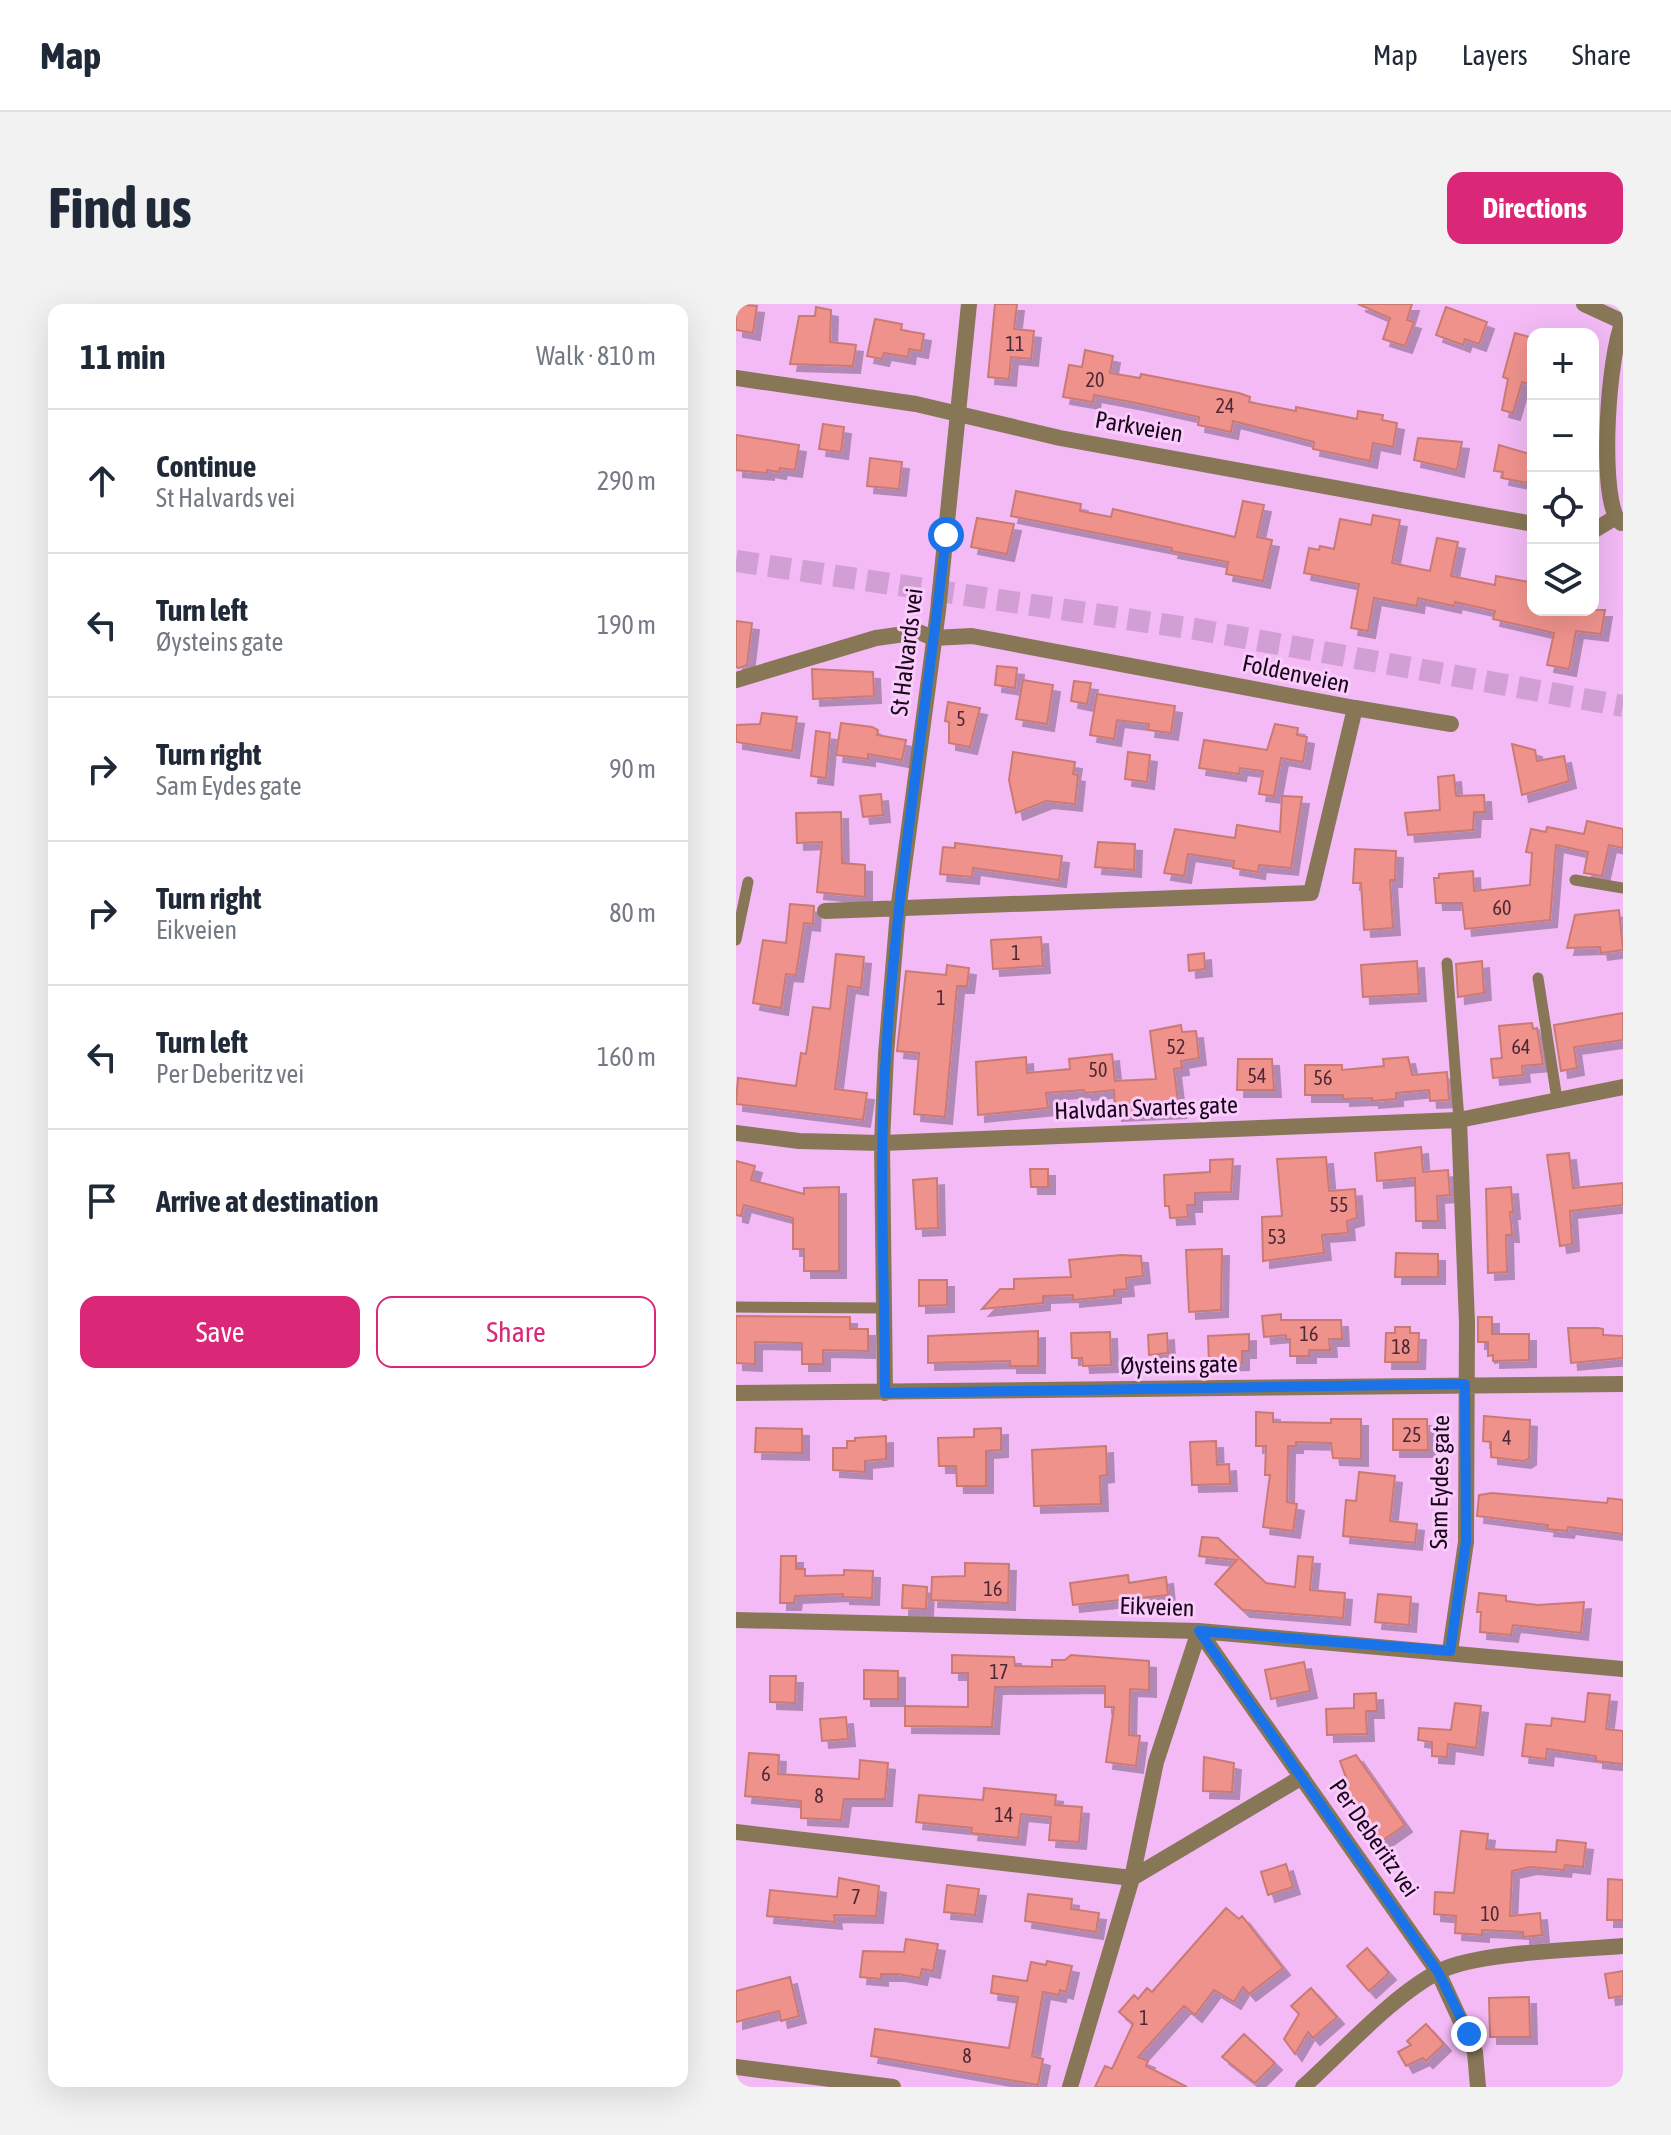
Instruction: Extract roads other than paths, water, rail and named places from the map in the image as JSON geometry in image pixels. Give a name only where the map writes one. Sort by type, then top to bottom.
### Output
[{"type":"street","name":"St Halvards vei","points":[[885,1393],[882,1143],[898,911],[933,638],[969,304]]},
{"type":"street","points":[[1584,304],[1623,322],[1616,348],[1607,459],[1609,502],[1619,521],[1599,529]]},
{"type":"street","name":"Parkveien","points":[[736,378],[916,404],[1060,438],[1527,523]]},
{"type":"street","name":"Foldenveien","points":[[736,680],[876,638],[919,632],[933,638],[972,636],[1355,708],[1311,893],[898,911]]},
{"type":"street","points":[[1355,708],[1451,724]]},
{"type":"street","points":[[825,911],[898,911]]},
{"type":"street","name":"Halvdan Svartes gate","points":[[736,1133],[799,1141],[882,1143],[1459,1120],[1623,1087]]},
{"type":"street","name":"Sam Eydes gate","points":[[1450,1651],[1466,1542],[1467,1323],[1459,1120]]},
{"type":"street","name":"Øysteins gate","points":[[736,1393],[1623,1384]]},
{"type":"street","name":"Eikveien","points":[[736,1620],[1199,1631],[1450,1651],[1623,1669]]},
{"type":"street","points":[[1070,2087],[1132,1878],[1156,1762],[1199,1631]]},
{"type":"street","name":"Per Deberitz vei","points":[[1199,1631],[1438,1972],[1472,2043],[1479,2071],[1478,2087]]},
{"type":"street","points":[[736,1832],[1132,1878],[1302,1777]]},
{"type":"street","points":[[1303,2087],[1387,2011],[1438,1972],[1464,1962],[1623,1946]]},
{"type":"street","points":[[736,2067],[893,2087]]},
{"type":"lane","points":[[1575,880],[1623,888]]},
{"type":"lane","points":[[736,940],[748,882]]},
{"type":"lane","points":[[1447,963],[1459,1120]]},
{"type":"lane","points":[[1538,978],[1557,1099]]},
{"type":"lane","points":[[736,1307],[885,1308]]},
{"type":"tunnel","points":[[736,561],[1195,629],[1623,706]]}]
